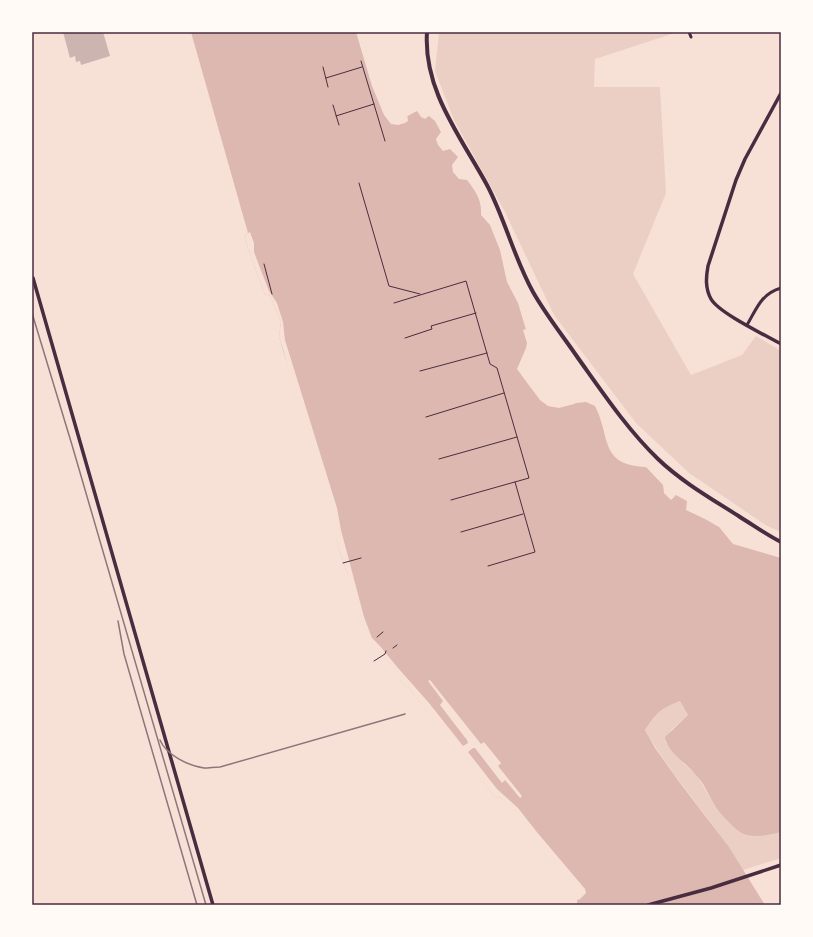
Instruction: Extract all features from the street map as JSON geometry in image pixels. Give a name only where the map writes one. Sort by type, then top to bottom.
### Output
[{"type":"main road","points":[[427,32],[426,54],[433,84],[444,108],[496,205],[524,274],[533,292],[552,321],[613,407],[657,458],[690,484],[781,542]]},
{"type":"street","points":[[689,32],[691,37]]},
{"type":"street","points":[[781,93],[745,159],[736,180],[706,276],[707,290],[714,302],[731,316],[781,344]]},
{"type":"street","points":[[33,278],[213,905]]},
{"type":"street","points":[[747,324],[762,298],[770,292],[781,288]]},
{"type":"street","points":[[648,905],[711,888],[781,865]]},
{"type":"path","points":[[361,61],[385,141]]},
{"type":"path","points":[[326,78],[362,66]]},
{"type":"path","points":[[323,67],[328,87]]},
{"type":"path","points":[[336,116],[374,104]]},
{"type":"path","points":[[333,105],[339,125]]},
{"type":"path","points":[[359,183],[390,286],[422,294]]},
{"type":"path","points":[[264,264],[272,294]]},
{"type":"path","points":[[394,303],[466,281],[490,364],[497,368],[529,478],[451,500]]},
{"type":"path","points":[[405,338],[432,329],[431,326],[476,314]]},
{"type":"path","points":[[420,371],[487,353]]},
{"type":"path","points":[[426,417],[504,393]]},
{"type":"path","points":[[439,459],[517,437]]},
{"type":"path","points":[[488,566],[536,552],[515,482]]},
{"type":"path","points":[[460,532],[524,514]]},
{"type":"path","points":[[344,562],[361,558]]},
{"type":"path","points":[[377,637],[383,632]]},
{"type":"path","points":[[393,648],[397,645]]},
{"type":"path","points":[[374,661],[386,652]]},
{"type":"shaded area","points":[[191,32],[365,32],[379,83],[392,114],[402,119],[417,111],[421,117],[425,119],[429,116],[435,121],[441,132],[436,139],[438,145],[443,151],[450,149],[458,157],[452,165],[453,172],[459,179],[467,180],[478,196],[481,215],[490,225],[500,250],[507,282],[518,303],[530,343],[522,366],[523,374],[545,401],[555,405],[586,402],[595,406],[613,455],[620,461],[631,465],[646,467],[663,485],[664,493],[671,500],[676,495],[687,501],[686,510],[719,527],[733,544],[781,558],[781,832],[753,836],[744,834],[736,829],[719,812],[699,778],[669,748],[665,737],[688,715],[680,701],[668,706],[660,712],[645,730],[655,748],[680,783],[729,847],[765,905],[577,905],[577,891],[519,817],[501,798],[495,797],[384,659],[364,629],[360,620],[352,588],[336,537],[329,505],[279,337],[281,321],[269,294],[265,295],[248,249],[245,235],[248,233]]},
{"type":"shaded area","points":[[439,32],[672,32],[672,34],[595,59],[594,87],[660,87],[666,193],[633,274],[691,375],[742,355],[756,336],[781,351],[781,532],[767,526],[689,473],[636,423],[554,315],[505,212],[454,120],[435,71]]},
{"type":"shaded area","points":[[680,701],[688,715],[671,730],[665,742],[684,764],[696,774],[715,806],[728,822],[744,834],[770,835],[781,832],[781,858],[743,870],[732,852],[656,748],[645,730],[660,712],[668,706]]},
{"type":"pier","points":[[356,32],[366,32],[372,47],[383,90],[393,112],[397,116],[402,117],[407,114],[408,121],[405,123],[398,125],[391,124],[384,115],[372,86]]},
{"type":"pier","points":[[250,232],[254,243],[254,252],[269,291],[277,303],[283,322],[285,340],[337,508],[341,530],[364,617],[372,638],[429,703],[463,746],[468,743],[467,740],[440,705],[443,701],[428,681],[430,680],[481,744],[484,742],[501,763],[498,766],[522,796],[520,798],[505,780],[502,783],[475,748],[468,752],[497,789],[518,808],[585,889],[586,893],[580,899],[577,900],[577,894],[534,843],[516,818],[516,815],[501,798],[495,797],[462,756],[461,757],[456,752],[457,750],[408,687],[406,687],[362,637],[362,628],[351,595],[347,573],[298,411],[279,337],[281,321],[269,294],[265,295],[248,249],[245,235]]},
{"type":"pier","points":[[527,329],[532,343],[530,356],[524,367],[525,373],[546,399],[555,403],[579,401],[559,408],[548,406],[540,400],[517,369],[527,343],[523,330]]},
{"type":"building","points":[[63,32],[103,32],[110,56],[81,65],[80,61],[76,62],[75,56],[70,58]]},
{"type":"railway","points":[[32,313],[206,905]]},
{"type":"railway","points":[[118,621],[124,654],[197,905]]},
{"type":"railway","points":[[160,740],[167,750],[185,762],[204,768],[220,767],[405,714]]}]
